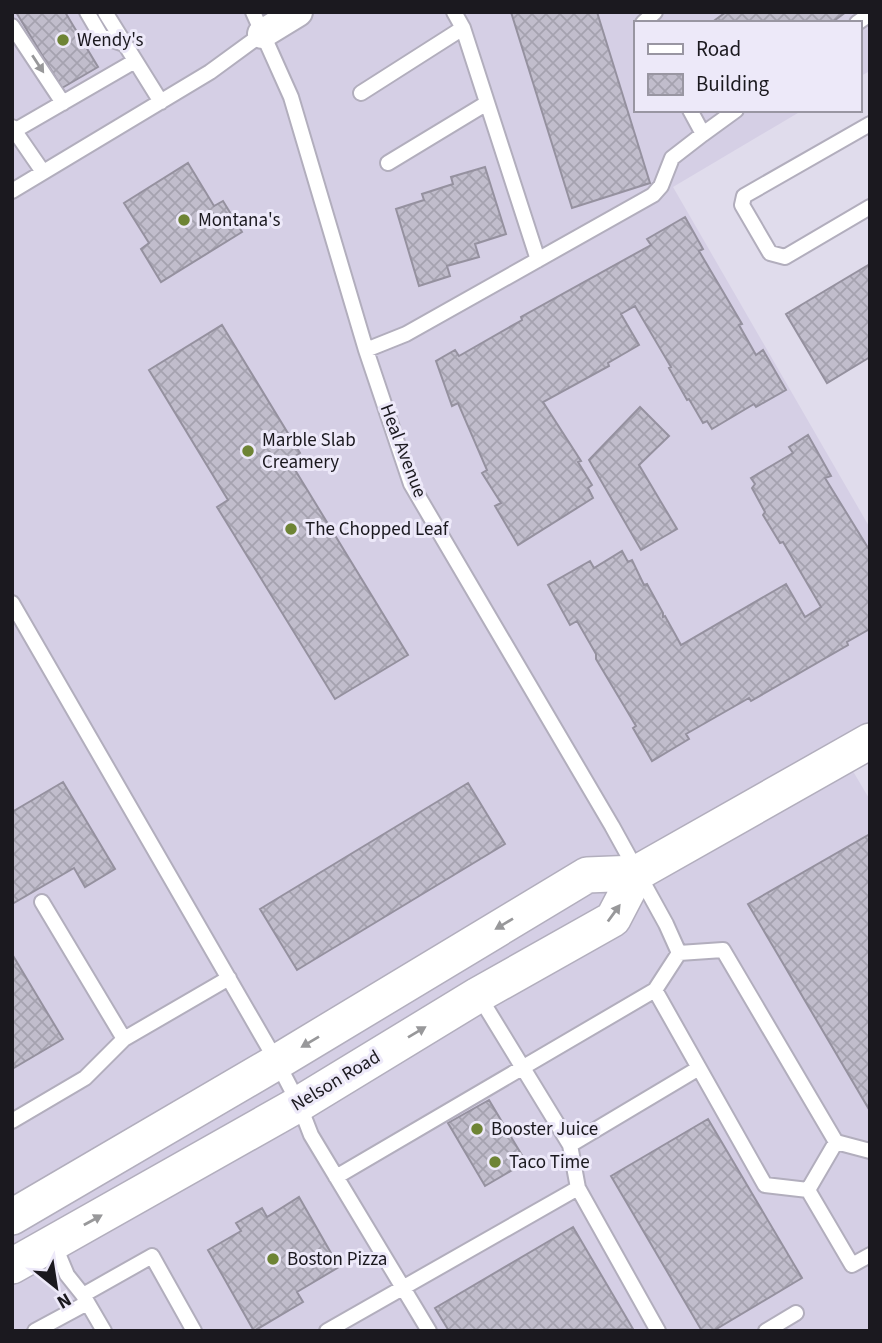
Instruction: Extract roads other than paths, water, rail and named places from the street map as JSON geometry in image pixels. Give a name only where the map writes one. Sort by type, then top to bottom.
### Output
[{"type":"street","points":[[254,19],[299,12]]},
{"type":"street","points":[[12,1217],[277,1062],[587,875],[637,873],[870,741]]},
{"type":"street","name":"Nelson Road","points":[[12,1265],[299,1104],[478,995],[613,919],[637,873]]},
{"type":"lane","points":[[87,12],[101,36],[124,44]]},
{"type":"lane","points":[[105,12],[161,102]]},
{"type":"lane","points":[[454,12],[463,28],[538,260]]},
{"type":"lane","points":[[641,19],[655,12]]},
{"type":"lane","points":[[12,191],[210,72],[254,19]]},
{"type":"lane","name":"Heal Avenue","points":[[254,19],[291,97],[366,350],[411,484],[612,826],[679,953]]},
{"type":"lane","points":[[12,26],[63,103]]},
{"type":"lane","points":[[361,93],[463,28]]},
{"type":"lane","points":[[43,172],[13,129],[135,61]]},
{"type":"lane","points":[[388,163],[487,103]]},
{"type":"lane","points":[[691,112],[703,134]]},
{"type":"lane","points":[[366,350],[406,334],[653,195],[661,186],[671,158],[733,112]]},
{"type":"lane","points":[[870,124],[744,196],[742,205],[769,253],[785,257],[870,207]]},
{"type":"lane","points":[[12,603],[277,1062],[299,1104],[310,1135],[429,1331]]},
{"type":"lane","points":[[43,902],[124,1039]]},
{"type":"lane","points":[[336,1177],[655,989],[679,953],[723,950],[836,1142],[870,1151]]},
{"type":"lane","points":[[12,1121],[85,1078],[124,1039],[229,978]]},
{"type":"lane","points":[[655,989],[765,1185],[808,1190]]},
{"type":"lane","points":[[478,995],[570,1145],[578,1188],[658,1331]]},
{"type":"lane","points":[[570,1145],[699,1068]]},
{"type":"lane","points":[[808,1190],[836,1142]]},
{"type":"lane","points":[[327,1331],[578,1188]]},
{"type":"lane","points":[[808,1190],[852,1265],[870,1255]]},
{"type":"lane","points":[[53,1243],[67,1276],[104,1331]]},
{"type":"lane","points":[[35,1331],[152,1256],[194,1331]]},
{"type":"lane","points":[[766,1331],[796,1313]]},
{"type":"place","name":"Wendy's","points":[[63,40]]},
{"type":"place","name":"Montana's","points":[[184,220]]},
{"type":"place","name":"Marble Slab Creamery","points":[[248,451]]},
{"type":"place","name":"The Chopped Leaf","points":[[291,529]]},
{"type":"place","name":"Booster Juice","points":[[477,1129]]},
{"type":"place","name":"Taco Time","points":[[495,1162]]},
{"type":"place","name":"Boston Pizza","points":[[273,1259]]}]
